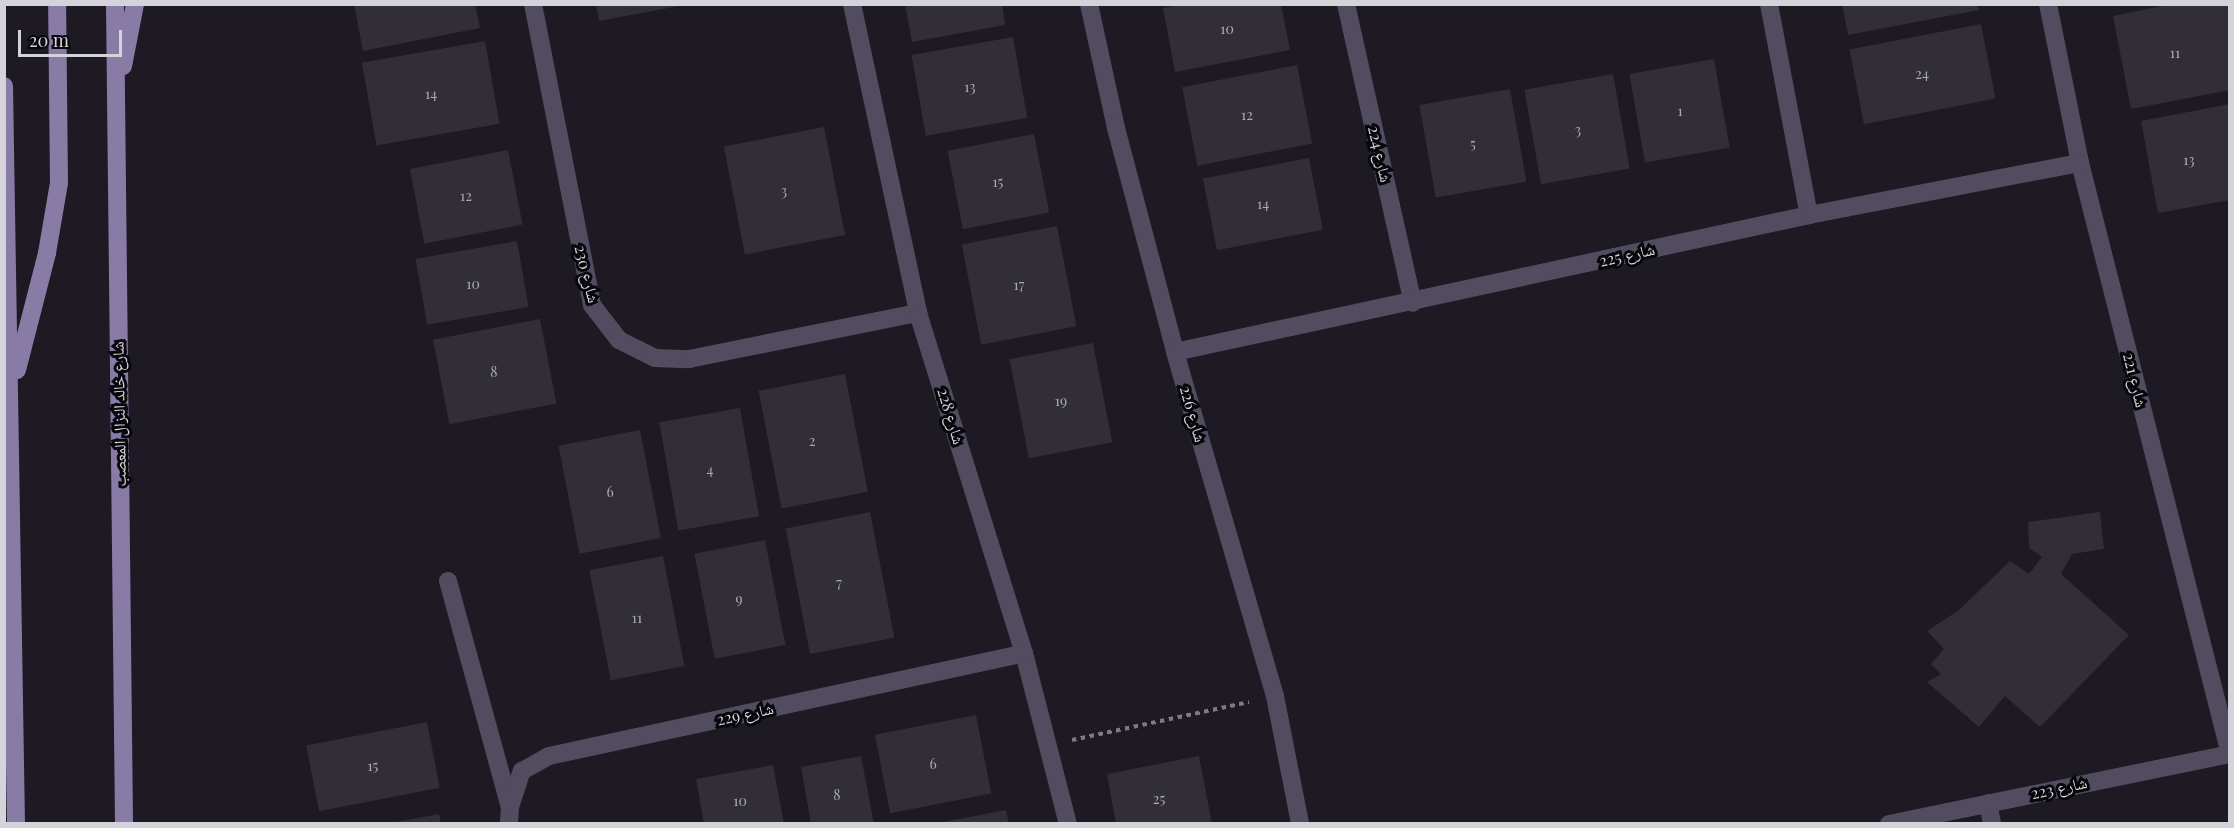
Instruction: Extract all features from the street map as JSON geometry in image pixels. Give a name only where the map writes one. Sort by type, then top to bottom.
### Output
[{"type":"main road","points":[[11,393],[47,253],[59,183],[57,4]]},
{"type":"main road","name":"شارع خالد النزال المعصب","points":[[115,4],[124,824]]},
{"type":"main road","points":[[116,106],[135,4]]},
{"type":"main road","points":[[4,86],[11,393],[16,824]]},
{"type":"street","name":"شارع 230","points":[[533,4],[592,304],[620,340],[655,358],[689,359],[918,313]]},
{"type":"street","name":"شارع 228","points":[[852,4],[918,313],[1024,653],[1050,744],[1068,824]]},
{"type":"street","name":"شارع 226","points":[[1089,4],[1116,128],[1175,352],[1275,696],[1300,824]]},
{"type":"street","name":"شارع 224","points":[[1346,4],[1413,303]]},
{"type":"street","points":[[1769,4],[1809,215]]},
{"type":"street","name":"شارع 221","points":[[2048,4],[2080,163],[2229,754]]},
{"type":"street","name":"شارع 225","points":[[1175,352],[1413,303],[1809,215],[2080,163]]},
{"type":"street","points":[[448,580],[509,815]]},
{"type":"street","name":"شارع 229","points":[[509,815],[522,771],[549,756],[1024,653]]},
{"type":"street","name":"شارع 223","points":[[1889,824],[2229,754]]},
{"type":"street","points":[[1988,803],[1992,824]]},
{"type":"path","points":[[1050,744],[1275,696]]},
{"type":"building","points":[[354,4],[475,4],[480,28],[363,51]]},
{"type":"building","points":[[596,4],[679,4],[679,6],[599,21]]},
{"type":"building","points":[[905,4],[1002,4],[1005,25],[912,42]]},
{"type":"building","points":[[1182,4],[1281,4],[1290,50],[1175,72],[1163,8]]},
{"type":"building","points":[[1842,4],[1977,4],[1979,10],[1848,35]]},
{"type":"building","points":[[2171,4],[2230,4],[2230,90],[2131,109],[2113,16]]},
{"type":"building","points":[[1981,24],[1996,99],[1864,124],[1849,50]]},
{"type":"building","points":[[1013,37],[1027,118],[926,136],[912,55]]},
{"type":"building","points":[[485,41],[500,124],[376,145],[362,63]]},
{"type":"building","points":[[1714,59],[1730,148],[1645,163],[1629,74]]},
{"type":"building","points":[[1297,65],[1312,144],[1197,166],[1182,87]]},
{"type":"building","points":[[1613,74],[1630,169],[1541,184],[1524,90]]},
{"type":"building","points":[[1510,89],[1526,182],[1436,198],[1419,105]]},
{"type":"building","points":[[2230,104],[2230,200],[2158,213],[2141,121]]},
{"type":"building","points":[[824,127],[845,235],[745,254],[724,146]]},
{"type":"building","points":[[1034,134],[1049,213],[963,229],[948,151]]},
{"type":"building","points":[[508,150],[523,225],[424,244],[410,169]]},
{"type":"building","points":[[1309,158],[1323,230],[1217,250],[1203,179]]},
{"type":"building","points":[[1057,226],[1076,326],[981,345],[962,245]]},
{"type":"building","points":[[517,241],[529,307],[427,325],[416,259]]},
{"type":"building","points":[[540,319],[556,403],[449,424],[433,340]]},
{"type":"building","points":[[1093,343],[1112,442],[1029,458],[1010,359]]},
{"type":"building","points":[[845,374],[868,492],[782,509],[759,391]]},
{"type":"building","points":[[740,408],[759,516],[678,531],[659,422]]},
{"type":"building","points":[[640,430],[661,538],[580,554],[559,446]]},
{"type":"building","points":[[870,512],[894,638],[810,654],[786,528]]},
{"type":"building","points":[[2100,512],[2104,549],[2072,554],[2061,574],[2129,635],[2040,727],[2005,696],[1979,727],[1927,682],[1941,674],[1931,664],[1944,649],[1927,631],[1959,610],[2010,561],[2029,574],[2042,557],[2029,548],[2028,522]]},
{"type":"building","points":[[765,540],[785,645],[715,659],[694,554]]},
{"type":"building","points":[[663,556],[684,666],[611,680],[589,570]]},
{"type":"building","points":[[976,715],[991,794],[890,813],[875,735]]},
{"type":"building","points":[[427,722],[440,788],[319,811],[306,745]]},
{"type":"building","points":[[861,756],[874,824],[811,824],[801,767]]},
{"type":"building","points":[[1199,756],[1212,824],[1116,824],[1107,774]]},
{"type":"building","points":[[773,765],[784,824],[704,824],[696,779]]},
{"type":"building","points":[[1006,810],[1009,824],[943,824],[943,822]]},
{"type":"building","points":[[439,814],[441,824],[396,824],[396,822]]}]
